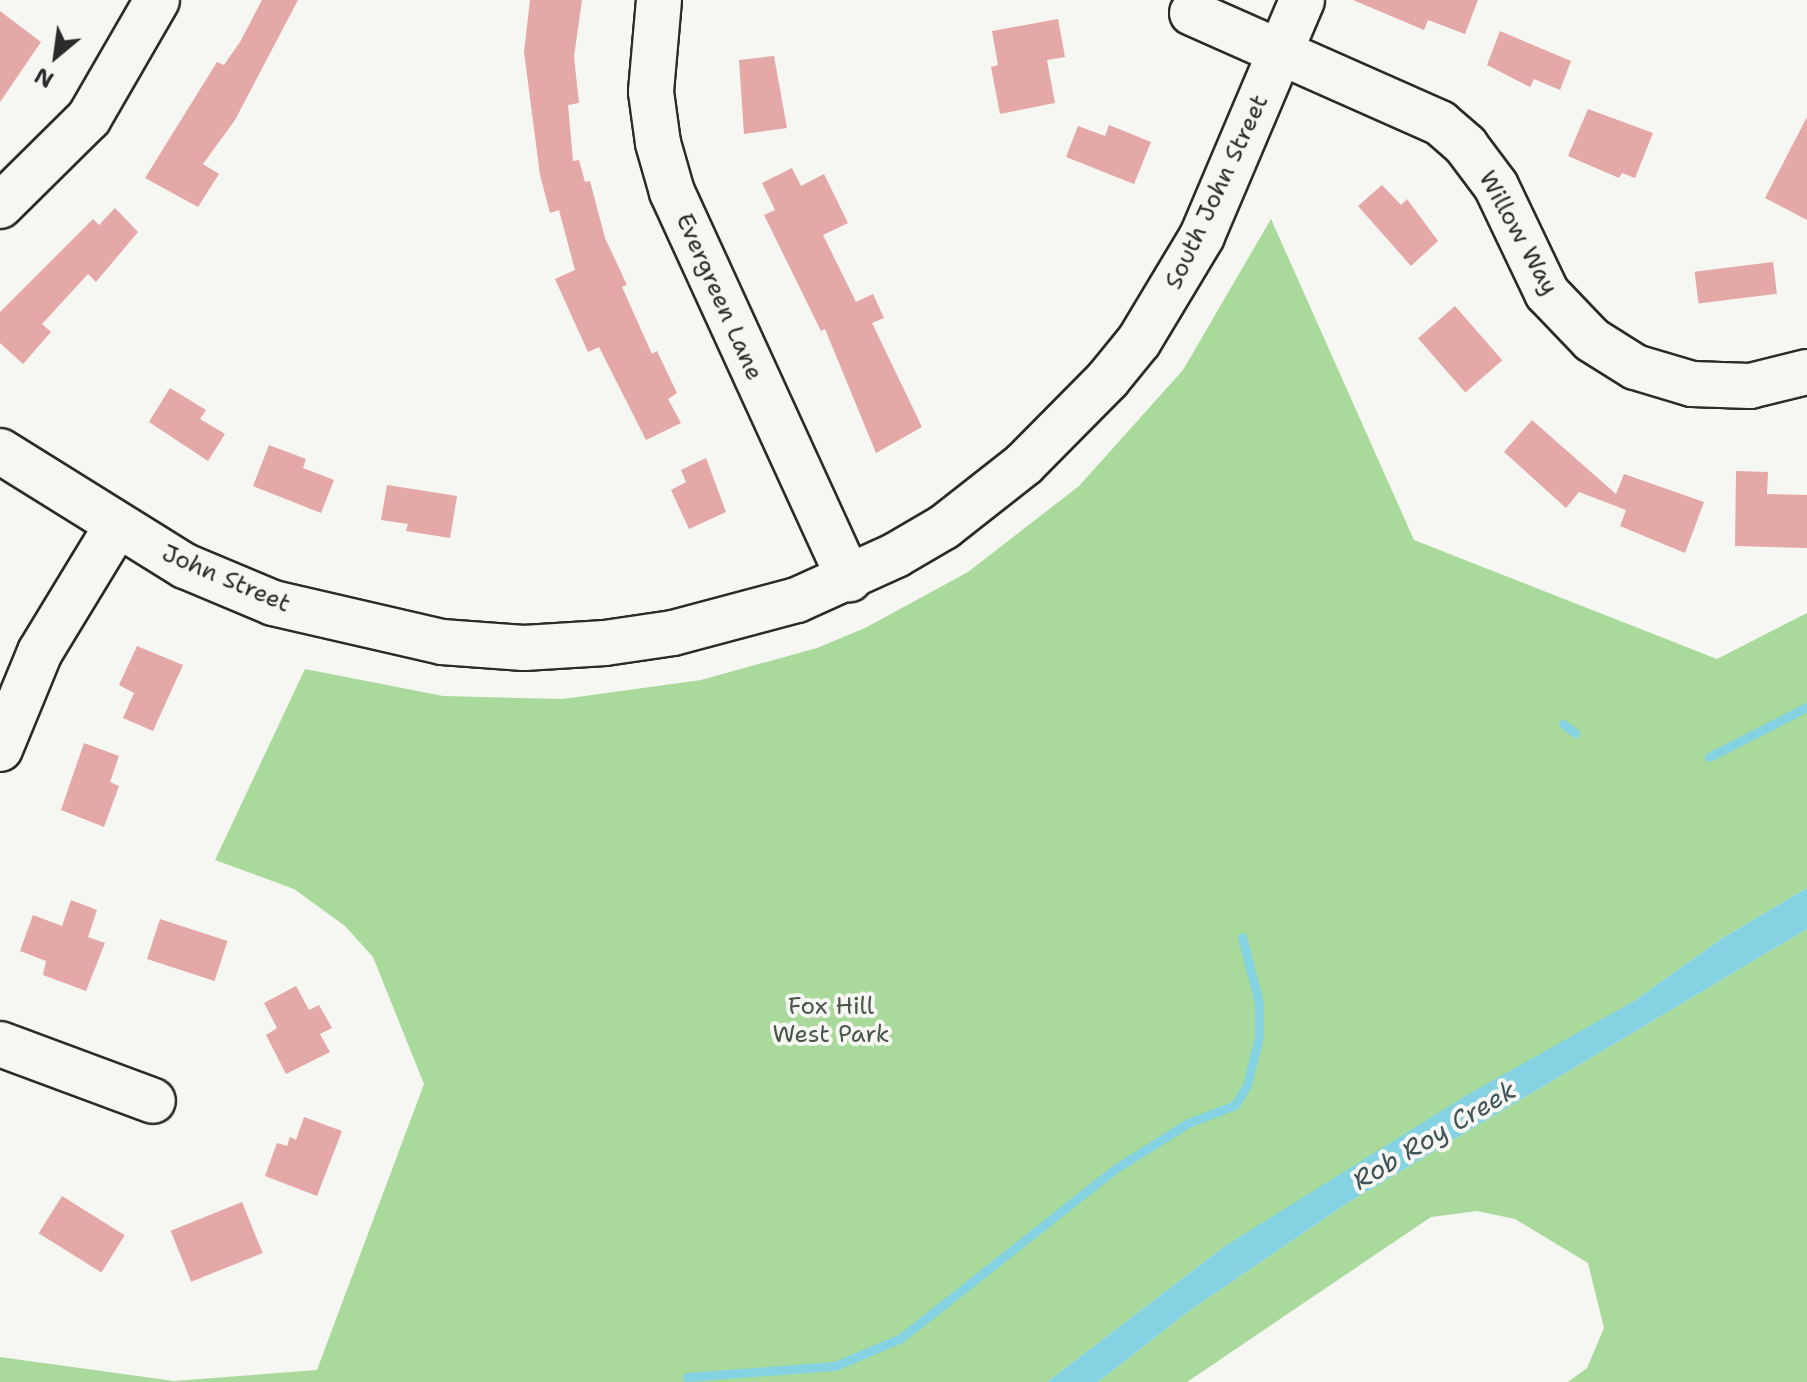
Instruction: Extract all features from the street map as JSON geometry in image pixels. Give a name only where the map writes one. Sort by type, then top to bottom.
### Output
[{"type":"street","points":[[0,206],[89,118],[157,0]]},
{"type":"street","name":"Evergreen Lane","points":[[659,0],[651,92],[658,143],[672,192],[849,579]]},
{"type":"street","name":"South John Street","points":[[524,648],[673,633],[797,600],[849,579],[908,548],[985,497],[1108,379],[1139,341],[1202,236],[1302,0]]},
{"type":"street","points":[[1192,13],[1280,56]]},
{"type":"street","name":"Willow Way","points":[[1280,56],[1404,104],[1466,146],[1496,186],[1547,293],[1592,340],[1635,367],[1692,384],[1750,386],[1807,372]]},
{"type":"street","name":"John Street","points":[[0,451],[116,527],[185,566],[273,603],[442,642],[524,648]]},
{"type":"street","points":[[0,749],[40,652],[116,527]]},
{"type":"street","points":[[0,1044],[153,1101]]},
{"type":"green space","name":"Fox Hill West Park","points":[[1271,219],[1414,540],[1717,659],[1807,613],[1807,888],[1721,939],[1634,1001],[1225,1246],[1047,1382],[0,1382],[0,1357],[174,1381],[317,1370],[424,1084],[373,957],[345,926],[294,889],[215,860],[305,669],[443,696],[563,699],[701,680],[817,648],[865,628],[968,572],[1079,486],[1183,370]]},
{"type":"green space","points":[[1807,929],[1807,1382],[1568,1382],[1587,1368],[1604,1328],[1588,1263],[1515,1219],[1477,1211],[1431,1217],[1187,1382],[1098,1382],[1189,1311],[1346,1204]]},
{"type":"water","name":"Rob Roy Creek","points":[[1807,888],[1807,929],[1346,1204],[1189,1311],[1098,1382],[1047,1382],[1225,1246],[1467,1095],[1634,1001],[1721,939]]},
{"type":"building","points":[[262,0],[298,0],[235,120],[203,164],[219,174],[198,207],[145,178],[217,62],[224,65],[240,42]]},
{"type":"building","points":[[530,0],[582,0],[574,57],[579,103],[568,105],[573,161],[579,160],[585,182],[590,181],[605,238],[627,285],[622,287],[652,354],[657,351],[677,393],[668,399],[681,423],[646,440],[599,347],[588,352],[555,279],[575,270],[559,210],[550,213],[540,175],[524,52]]},
{"type":"building","points":[[1353,0],[1478,0],[1465,34],[1428,20],[1424,30]]},
{"type":"building","points":[[0,11],[41,42],[0,102]]},
{"type":"building","points":[[1058,19],[1065,57],[1047,60],[1055,103],[1000,114],[991,67],[998,65],[992,31]]},
{"type":"building","points":[[1500,31],[1571,61],[1560,90],[1534,79],[1530,87],[1487,65]]},
{"type":"building","points":[[774,56],[787,128],[744,134],[739,60]]},
{"type":"building","points":[[1588,109],[1653,133],[1635,178],[1622,173],[1619,178],[1568,156]]},
{"type":"building","points":[[1807,117],[1807,220],[1765,198]]},
{"type":"building","points":[[1109,125],[1151,142],[1134,184],[1066,157],[1078,126],[1105,136]]},
{"type":"building","points":[[792,168],[801,186],[824,174],[848,223],[823,235],[856,302],[873,294],[884,318],[872,323],[922,427],[876,453],[825,329],[821,331],[764,215],[775,210],[762,183]]},
{"type":"building","points":[[1382,185],[1401,205],[1407,199],[1438,241],[1411,266],[1358,206]]},
{"type":"building","points":[[115,208],[138,232],[96,282],[88,274],[42,324],[51,332],[23,364],[0,343],[0,312],[93,219],[99,225]]},
{"type":"building","points":[[1773,262],[1777,294],[1698,303],[1695,272]]},
{"type":"building","points":[[1455,306],[1502,360],[1465,392],[1418,338]]},
{"type":"building","points":[[170,388],[206,410],[200,419],[225,434],[208,461],[149,422]]},
{"type":"building","points":[[1532,420],[1616,494],[1624,474],[1704,502],[1685,553],[1620,526],[1626,510],[1579,492],[1566,508],[1504,452]]},
{"type":"building","points":[[269,445],[306,459],[303,468],[334,480],[321,513],[253,486]]},
{"type":"building","points":[[706,458],[726,512],[689,529],[671,490],[686,482],[681,470]]},
{"type":"building","points":[[1736,471],[1768,472],[1767,494],[1807,495],[1807,548],[1735,546]]},
{"type":"building","points":[[387,485],[457,496],[450,538],[406,531],[408,524],[381,520]]},
{"type":"building","points":[[137,646],[183,665],[153,731],[123,718],[134,693],[119,685]]},
{"type":"building","points":[[84,743],[119,756],[110,782],[119,786],[104,827],[61,810]]},
{"type":"building","points":[[71,900],[97,910],[88,937],[105,943],[86,991],[43,975],[46,961],[20,951],[33,915],[62,926]]},
{"type":"building","points":[[160,919],[228,941],[215,981],[147,959]]},
{"type":"building","points":[[296,986],[309,1010],[319,1005],[332,1028],[320,1034],[330,1052],[286,1074],[266,1035],[277,1028],[264,1003]]},
{"type":"building","points":[[304,1117],[342,1131],[317,1196],[265,1176],[277,1143],[287,1146],[290,1137],[296,1140]]},
{"type":"building","points":[[62,1196],[125,1235],[101,1273],[39,1233]]},
{"type":"building","points":[[242,1202],[263,1253],[191,1282],[171,1231]]},
{"type":"waterway","points":[[1709,757],[1807,707]]},
{"type":"waterway","points":[[1563,724],[1575,733]]},
{"type":"waterway","points":[[687,1377],[835,1366],[901,1338],[1115,1169],[1188,1123],[1235,1105],[1247,1085],[1259,1037],[1259,1003],[1242,937]]}]
